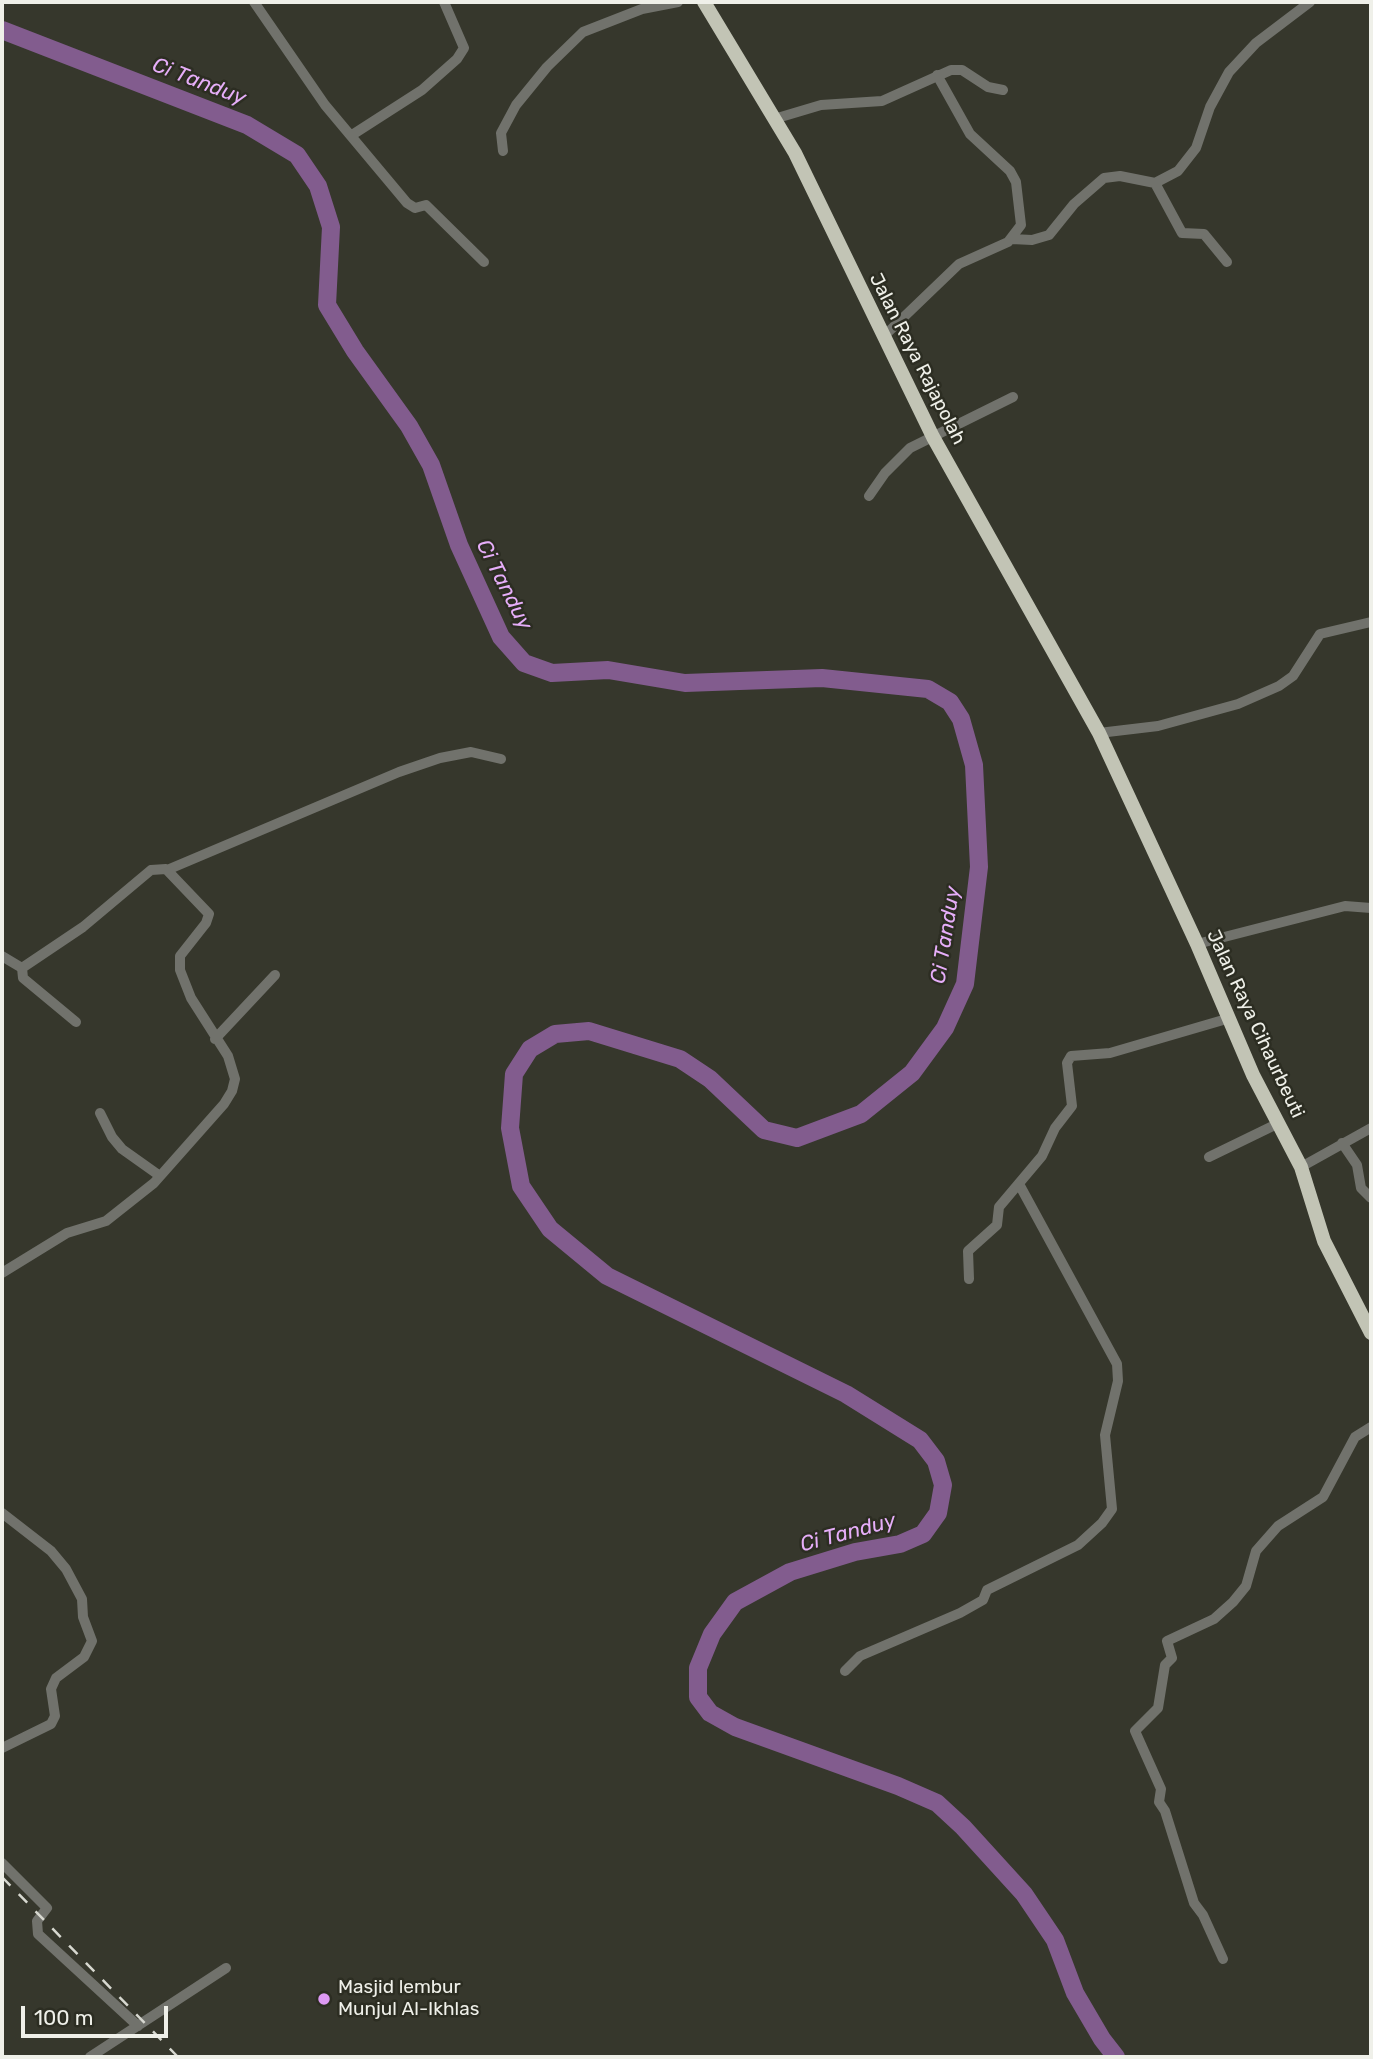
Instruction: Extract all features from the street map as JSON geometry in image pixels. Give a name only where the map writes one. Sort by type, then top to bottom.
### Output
[{"type":"highway","name":"Jalan Raya Rajapolah","points":[[704,2],[795,153],[933,438],[1099,733]]},
{"type":"highway","name":"Jalan Raya Cihaurbeuti","points":[[1099,733],[1197,944],[1253,1075],[1301,1167],[1324,1241],[1371,1333]]},
{"type":"street","points":[[254,2],[325,105],[407,203],[415,208],[426,205],[484,262]]},
{"type":"street","points":[[352,135],[422,90],[457,59],[464,48],[444,2]]},
{"type":"street","points":[[503,151],[500,133],[516,105],[583,32],[642,9],[678,2]]},
{"type":"street","points":[[883,337],[959,264],[1012,239],[1032,240],[1049,235],[1073,204],[1104,178],[1120,176],[1155,183],[1178,171],[1189,160],[1217,90],[1229,72],[1256,43],[1311,2]]},
{"type":"street","points":[[774,119],[821,105],[882,101],[937,75],[962,70],[988,87],[1003,90]]},
{"type":"street","points":[[937,75],[970,134],[1010,171],[1016,182],[1021,225],[1012,239]]},
{"type":"street","points":[[1155,183],[1182,233],[1204,234],[1227,262]]},
{"type":"street","points":[[869,496],[897,458],[910,447],[1013,397]]},
{"type":"street","points":[[1099,733],[1158,726],[1238,704],[1279,686],[1293,676],[1320,634],[1371,622]]},
{"type":"street","points":[[167,870],[430,762],[471,752],[501,759]]},
{"type":"street","points":[[2,1273],[67,1233],[106,1221],[160,1175],[232,1091],[235,1079],[232,1066],[191,998],[180,961],[209,914],[167,870],[159,867],[151,870],[83,927],[22,968]]},
{"type":"street","points":[[1197,944],[1345,906],[1371,908]]},
{"type":"street","points":[[2,956],[22,968]]},
{"type":"street","points":[[22,968],[23,978],[76,1022]]},
{"type":"street","points":[[215,1039],[275,975]]},
{"type":"street","points":[[969,1279],[966,1254],[997,1225],[999,1207],[1042,1156],[1055,1128],[1072,1106],[1067,1063],[1071,1056],[1110,1053],[1230,1018]]},
{"type":"street","points":[[100,1113],[122,1149],[160,1175]]},
{"type":"street","points":[[1209,1157],[1279,1123]]},
{"type":"street","points":[[1301,1167],[1371,1128]]},
{"type":"street","points":[[1342,1143],[1357,1165],[1362,1188],[1371,1198]]},
{"type":"street","points":[[845,1671],[859,1656],[963,1611],[983,1600],[987,1590],[1078,1545],[1102,1523],[1112,1508],[1105,1435],[1118,1381],[1117,1364],[1019,1184]]},
{"type":"street","points":[[1223,1959],[1203,1915],[1194,1903],[1165,1811],[1159,1802],[1161,1789],[1135,1731],[1158,1708],[1166,1665],[1172,1658],[1167,1641],[1214,1619],[1233,1602],[1246,1586],[1256,1551],[1278,1526],[1323,1497],[1354,1437],[1371,1427]]},
{"type":"street","points":[[2,1513],[51,1551],[66,1569],[82,1599],[83,1617],[92,1641],[84,1657],[56,1678],[51,1689],[55,1716],[51,1724],[2,1748]]},
{"type":"street","points":[[2,1863],[47,1908],[37,1921],[38,1934],[138,2026]]},
{"type":"street","points":[[90,2057],[226,1968]]},
{"type":"waterway","name":"Ci Tanduy","points":[[2,30],[247,125],[297,155],[318,186],[331,227],[327,305],[355,351],[409,426],[431,465],[459,545],[501,637],[524,663],[552,673],[608,670],[685,683],[822,678],[928,689],[950,702],[961,719],[974,765],[979,867],[965,984],[945,1028],[912,1073],[861,1114],[797,1138],[764,1130],[710,1079],[680,1059],[589,1031],[555,1034],[530,1049],[514,1074],[510,1128],[521,1186],[550,1229],[607,1276],[846,1394],[920,1440],[936,1461],[943,1485],[938,1513],[923,1534],[900,1544],[855,1552],[790,1572],[735,1602],[712,1634],[698,1668],[698,1697],[710,1713],[735,1727],[898,1786],[937,1803],[963,1827],[1024,1894],[1055,1940],[1075,1993],[1116,2057]]},
{"type":"railway","points":[[2,1877],[178,2057]]},
{"type":"place","name":"Masjid lembur Munjul Al-Ikhlas","points":[[324,1999]]}]
